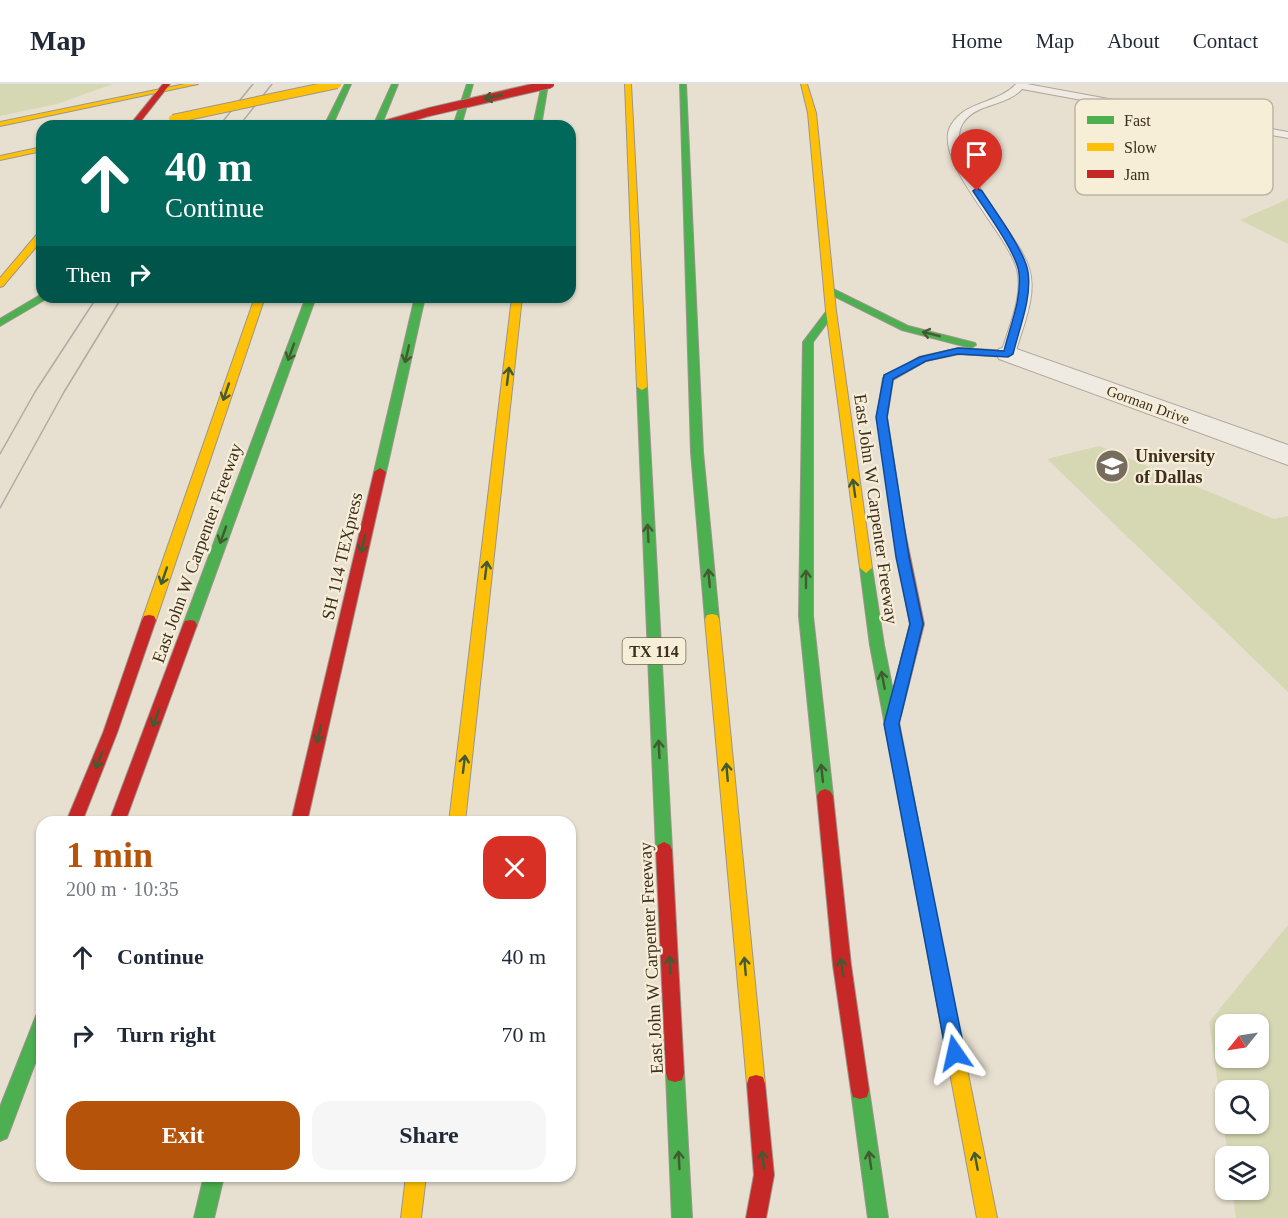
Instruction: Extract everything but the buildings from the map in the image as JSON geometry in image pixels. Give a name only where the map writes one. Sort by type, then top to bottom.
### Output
[{"type":"main road","points":[[0,124],[164,87],[195,84]]},
{"type":"main road","points":[[172,120],[337,84]]},
{"type":"main road","points":[[331,120],[348,84]]},
{"type":"main road","points":[[381,120],[395,84]]},
{"type":"main road","points":[[460,120],[470,84]]},
{"type":"main road","points":[[538,120],[545,84]]},
{"type":"main road","points":[[400,120],[550,84]]},
{"type":"main road","name":"East John W Carpenter Freeway","points":[[628,84],[682,1218]]},
{"type":"main road","points":[[683,84],[697,452],[764,1174],[756,1218]]},
{"type":"main road","name":"East John W Carpenter Freeway","points":[[804,84],[812,113],[831,310],[876,645],[987,1218]]},
{"type":"main road","points":[[138,120],[164,87]]},
{"type":"main road","points":[[790,91],[812,113]]},
{"type":"main road","points":[[0,159],[36,150]]},
{"type":"main road","points":[[0,284],[36,241]]},
{"type":"main road","points":[[829,290],[904,328],[1008,354]]},
{"type":"main road","points":[[0,323],[36,301]]},
{"type":"main road","points":[[76,816],[110,734],[258,303]]},
{"type":"main road","name":"East John W Carpenter Freeway","points":[[119,816],[309,303]]},
{"type":"main road","name":"SH 114 TEXpress","points":[[300,816],[419,303]]},
{"type":"main road","points":[[458,816],[516,303]]},
{"type":"main road","points":[[831,310],[808,342],[806,616],[842,965],[878,1218]]},
{"type":"main road","points":[[892,724],[917,624],[902,557],[882,417],[888,378],[923,359],[958,351],[1008,354]]},
{"type":"main road","points":[[0,1131],[36,1038]]},
{"type":"main road","points":[[204,1218],[213,1182]]},
{"type":"main road","points":[[411,1218],[415,1182]]},
{"type":"street","name":"Gorman Drive","points":[[1008,354],[1288,455]]},
{"type":"lane","points":[[1008,354],[1023,294],[1023,271],[1013,248],[958,158],[954,150],[952,135],[957,122],[969,113],[1021,85],[1096,99]]},
{"type":"lane","points":[[1273,132],[1288,135]]},
{"type":"green space","points":[[0,84],[113,84],[57,104],[0,116]]},
{"type":"green space","points":[[1288,199],[1288,244],[1240,220]]},
{"type":"green space","points":[[1099,446],[1274,519],[1288,516],[1288,692],[1047,459]]},
{"type":"green space","points":[[1288,925],[1288,1218],[1236,1218],[1233,1200],[1269,1200],[1269,1146],[1227,1146],[1225,1134],[1269,1134],[1269,1080],[1217,1080],[1216,1068],[1269,1068],[1269,1014],[1216,1014]]},
{"type":"green space","points":[[1215,1015],[1215,1064],[1209,1022]]},
{"type":"tram line","points":[[224,120],[253,84]]},
{"type":"tram line","points":[[244,120],[272,84]]},
{"type":"tram line","points":[[0,454],[35,392],[93,303]]},
{"type":"tram line","points":[[0,508],[64,392],[118,303]]},
{"type":"traffic: fast","points":[[331,120],[348,84]]},
{"type":"traffic: fast","points":[[380,120],[395,84]]},
{"type":"traffic: fast","points":[[459,120],[470,84]]},
{"type":"traffic: fast","points":[[538,120],[545,84]]},
{"type":"traffic: fast","points":[[683,84],[697,452],[712,619]]},
{"type":"traffic: fast","points":[[829,290],[905,328],[971,345]]},
{"type":"traffic: fast","points":[[0,323],[36,301]]},
{"type":"traffic: fast","points":[[190,625],[309,303]]},
{"type":"traffic: fast","points":[[380,472],[419,303]]},
{"type":"traffic: fast","points":[[825,796],[806,616],[808,342],[831,311]]},
{"type":"traffic: fast","points":[[898,527],[882,417],[888,378],[923,359],[959,351],[1008,354]]},
{"type":"traffic: fast","points":[[642,387],[664,850]]},
{"type":"traffic: fast","points":[[866,568],[877,645],[935,949]]},
{"type":"traffic: fast","points":[[0,1131],[36,1038]]},
{"type":"traffic: fast","points":[[675,1073],[682,1218]]},
{"type":"traffic: fast","points":[[860,1090],[878,1218]]},
{"type":"traffic: fast","points":[[204,1218],[213,1182]]},
{"type":"traffic: slow","points":[[0,124],[195,84]]},
{"type":"traffic: slow","points":[[173,119],[337,84]]},
{"type":"traffic: slow","points":[[628,84],[642,387]]},
{"type":"traffic: slow","points":[[804,84],[812,113],[831,311],[866,568]]},
{"type":"traffic: slow","points":[[0,158],[36,150]]},
{"type":"traffic: slow","points":[[0,284],[36,241]]},
{"type":"traffic: slow","points":[[149,620],[258,303]]},
{"type":"traffic: slow","points":[[458,816],[516,303]]},
{"type":"traffic: slow","points":[[712,619],[756,1084]]},
{"type":"traffic: slow","points":[[935,949],[987,1218]]},
{"type":"traffic: slow","points":[[411,1218],[415,1182]]},
{"type":"traffic: jam","points":[[138,120],[167,84]]},
{"type":"traffic: jam","points":[[401,120],[550,84]]},
{"type":"traffic: jam","points":[[300,816],[380,472]]},
{"type":"traffic: jam","points":[[894,715],[917,624],[898,527]]},
{"type":"traffic: jam","points":[[76,816],[110,733],[149,620]]},
{"type":"traffic: jam","points":[[119,816],[190,625]]},
{"type":"traffic: jam","points":[[825,796],[842,965],[860,1090]]},
{"type":"traffic: jam","points":[[664,850],[675,1073]]},
{"type":"traffic: jam","points":[[756,1084],[764,1175],[756,1218]]},
{"type":"place","name":"University of Dallas","points":[[1112,466]]},
{"type":"route","points":[[955,1053],[892,724],[917,624],[902,557],[882,417],[888,378],[923,359],[958,351],[1008,354],[1023,294],[1023,271],[1013,248],[977,191]]}]
